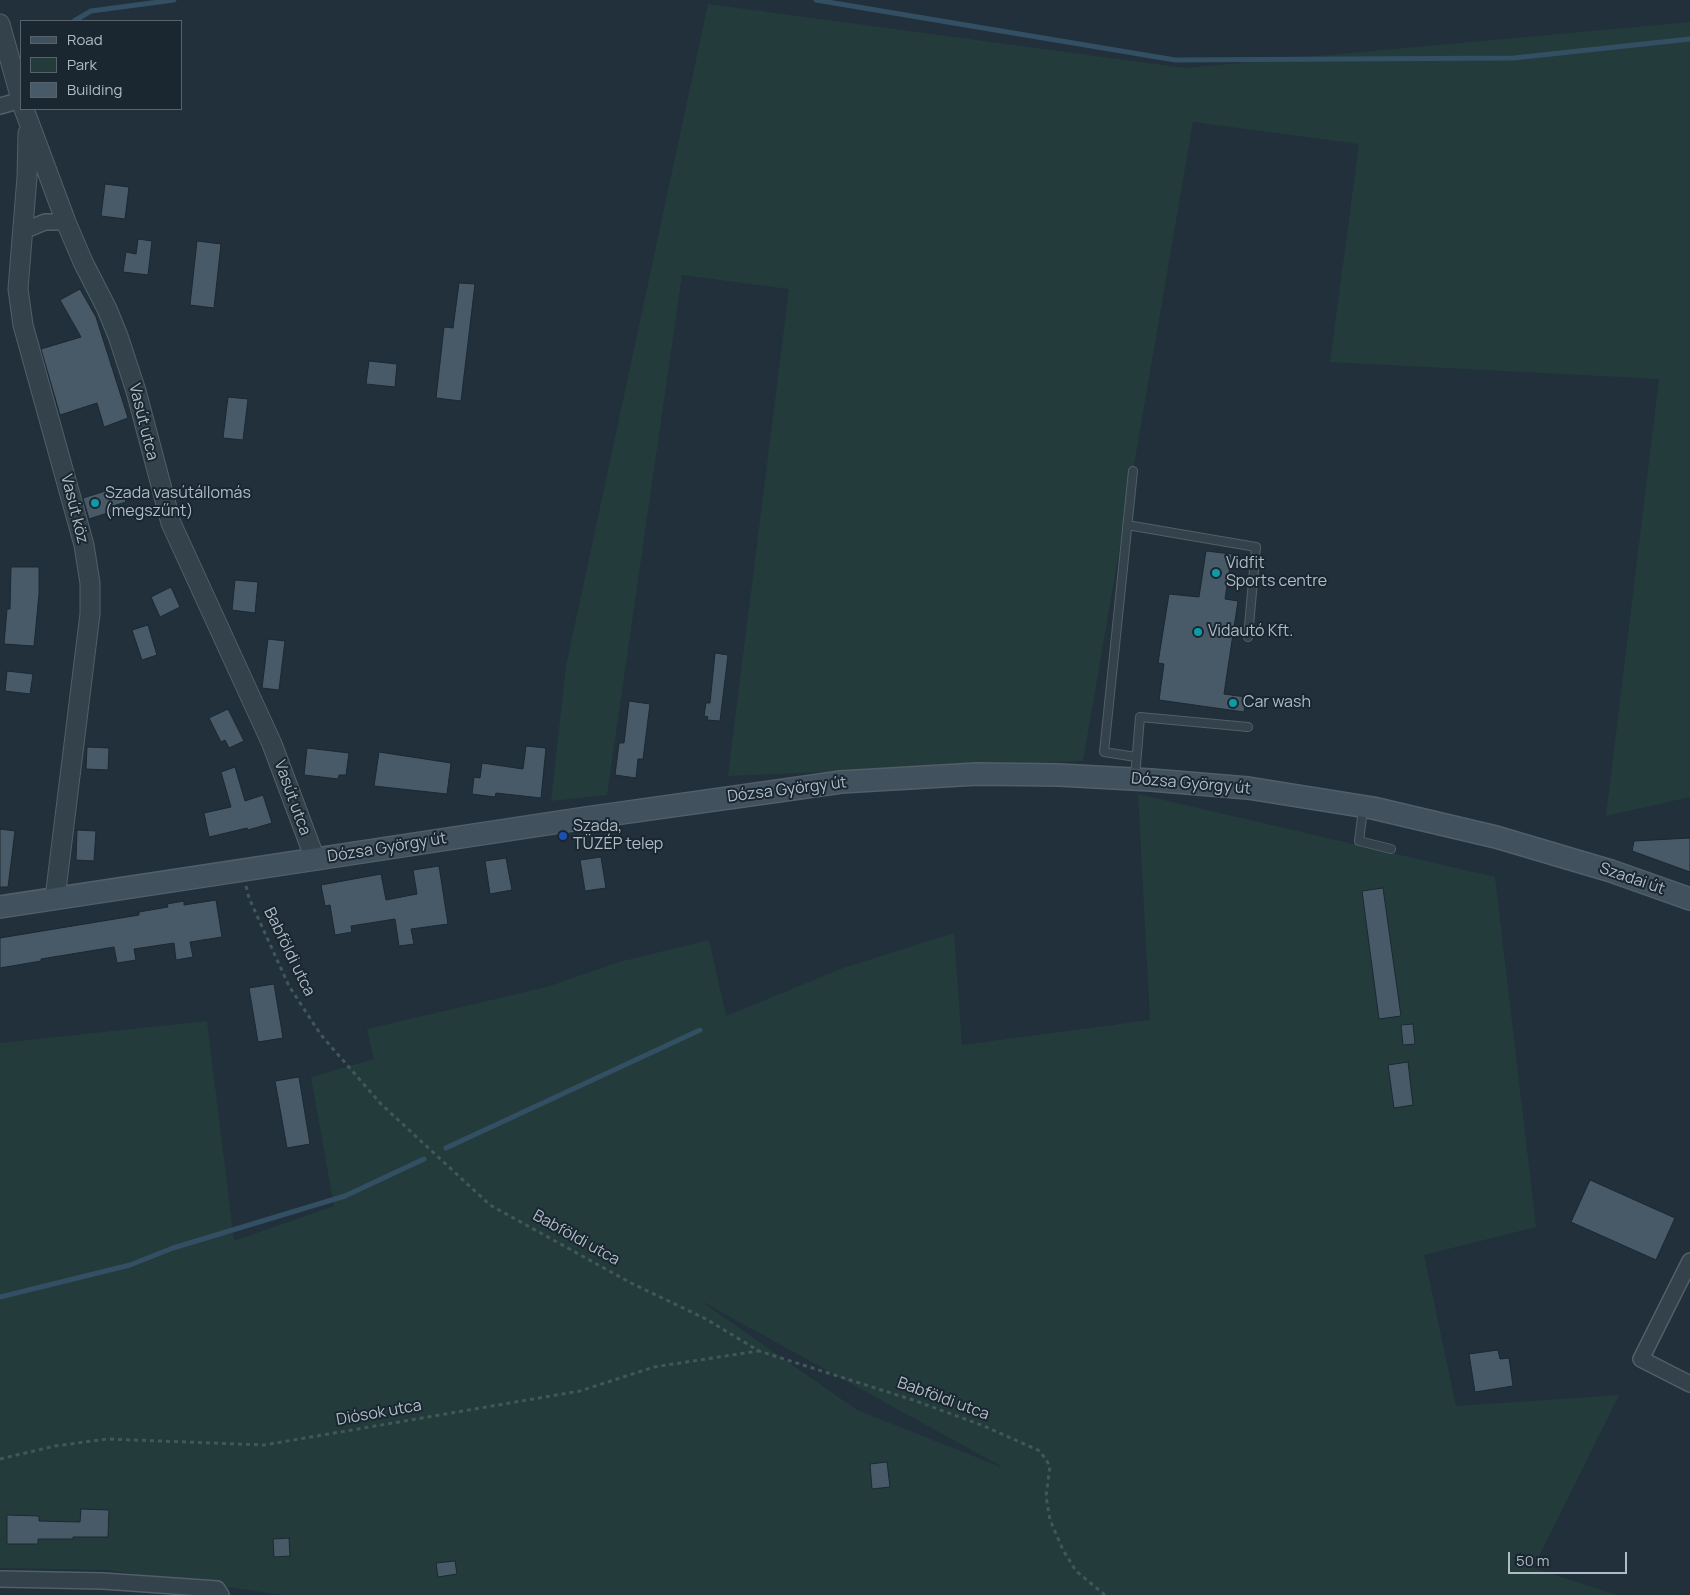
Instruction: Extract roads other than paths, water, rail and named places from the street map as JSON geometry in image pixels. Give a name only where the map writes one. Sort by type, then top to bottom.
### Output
[{"type":"main road","name":"Dózsa György út","points":[[0,907],[840,782],[977,774],[1059,775],[1248,788],[1363,806],[1496,837],[1574,860]]},
{"type":"main road","name":"Szadai út","points":[[1574,860],[1690,899]]},
{"type":"street","points":[[0,24],[20,96]]},
{"type":"street","points":[[0,106],[20,100]]},
{"type":"street","name":"Vasút utca","points":[[26,116],[66,222],[118,336],[136,390],[170,524],[272,744],[315,859]]},
{"type":"street","name":"Vasút köz","points":[[26,116],[27,177],[18,289],[23,325],[84,545],[90,583],[90,614],[55,898]]},
{"type":"street","points":[[23,231],[45,222],[66,222]]},
{"type":"street","points":[[1690,1261],[1641,1359],[1690,1384]]},
{"type":"street","points":[[0,1580],[103,1581],[217,1589],[221,1595]]},
{"type":"lane","points":[[1133,471],[1104,752],[1136,757]]},
{"type":"lane","points":[[1127,525],[1256,547],[1248,638]]},
{"type":"lane","points":[[1135,779],[1140,717],[1248,727]]},
{"type":"lane","points":[[1363,806],[1359,841],[1391,849]]},
{"type":"waterway","points":[[76,20],[91,11],[174,0]]},
{"type":"waterway","points":[[816,0],[1175,60],[1514,58],[1690,39]]},
{"type":"waterway","points":[[446,1148],[700,1030]]},
{"type":"waterway","points":[[0,1297],[130,1265],[173,1248],[345,1196],[424,1159]]},
{"type":"place","name":"Szada vasútállomás (megszűnt)","points":[[95,503]]},
{"type":"place","name":"Vidfit Sports centre","points":[[1216,573]]},
{"type":"place","name":"Vidautó Kft.","points":[[1198,632]]},
{"type":"place","name":"Car wash","points":[[1233,703]]},
{"type":"place","name":"Szada, TÜZÉP telep","points":[[563,836]]}]
